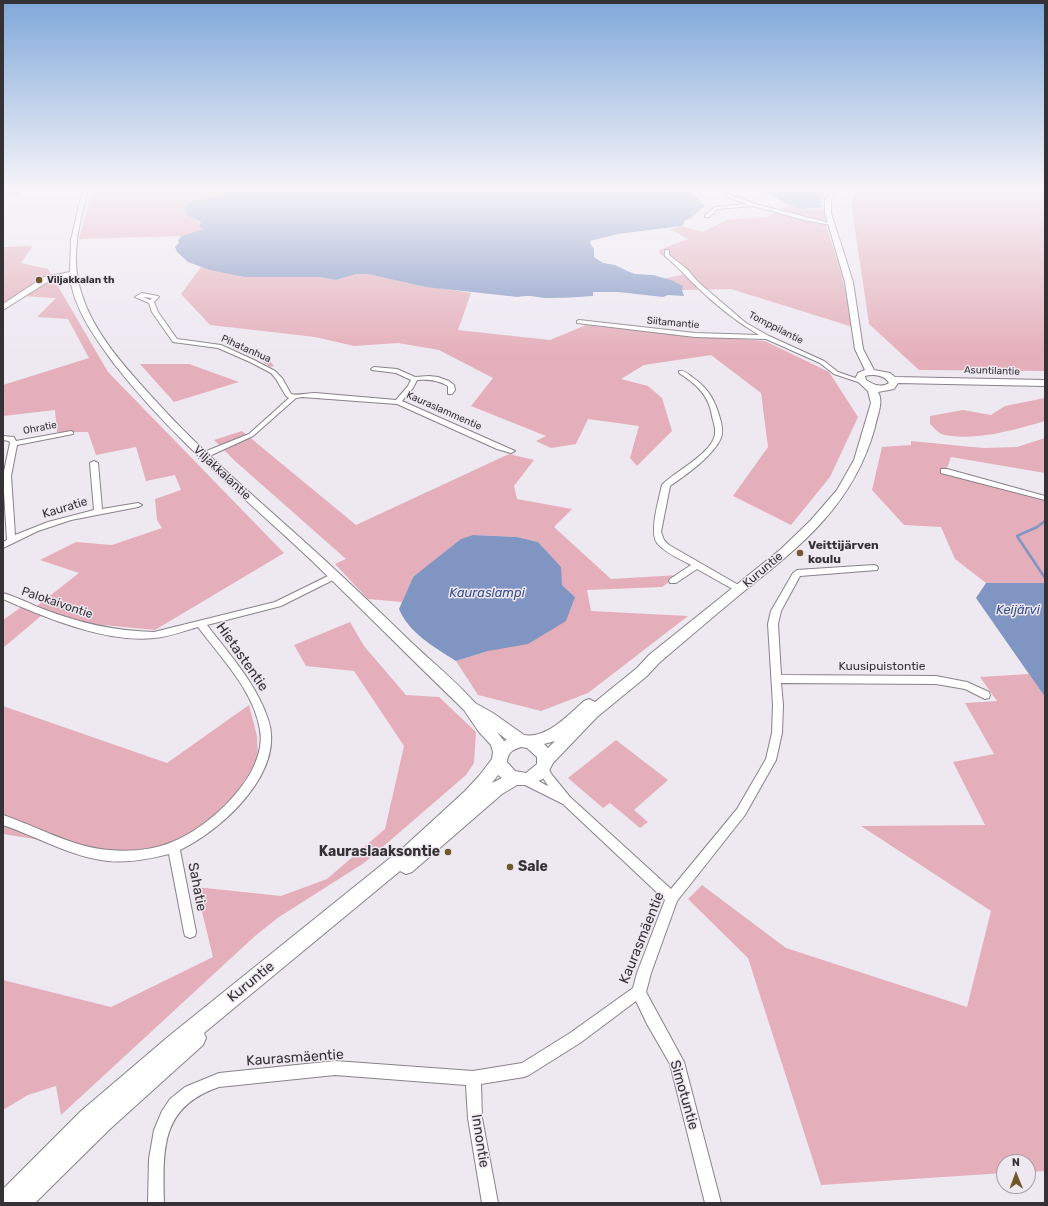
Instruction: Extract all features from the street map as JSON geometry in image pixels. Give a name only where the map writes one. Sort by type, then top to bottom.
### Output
[{"type":"main road","name":"Viljakkalantie","points":[[75,244],[73,271],[77,292],[84,308],[106,348],[145,396],[202,456],[334,576],[469,706],[484,728],[497,742],[499,757]]},
{"type":"main road","points":[[838,244],[850,282],[862,355],[871,373]]},
{"type":"main road","points":[[3,308],[47,279],[73,271]]},
{"type":"main road","points":[[860,346],[872,364],[884,374],[890,385]]},
{"type":"main road","points":[[870,386],[861,378],[871,373],[884,374]]},
{"type":"main road","name":"Asuntilantie","points":[[870,386],[939,381],[1045,384]]},
{"type":"main road","name":"Kuruntie","points":[[872,421],[884,407],[890,385]]},
{"type":"main road","name":"Kuruntie","points":[[544,764],[592,713],[642,672],[654,659],[800,538],[835,500],[853,473],[865,447],[877,403],[870,386]]},
{"type":"main road","name":"Kuruntie","points":[[525,742],[552,736],[635,668],[654,659]]},
{"type":"main road","name":"Viljakkalantie","points":[[469,706],[525,742]]},
{"type":"main road","points":[[525,742],[538,746],[543,752],[544,764],[538,774],[519,779],[503,772],[499,757],[505,747],[525,742]]},
{"type":"main road","name":"Kuruntie","points":[[5,1203],[89,1119],[176,1043],[411,851],[485,781],[499,757]]},
{"type":"main road","name":"Kuruntie","points":[[19,1203],[103,1120],[184,1048],[438,840],[496,789],[519,779]]},
{"type":"street","name":"Tomppilantie","points":[[666,251],[667,255],[744,324],[767,337],[822,362],[843,376],[861,378]]},
{"type":"street","name":"Pihatanhua","points":[[152,302],[155,312],[175,341],[219,346],[252,361],[273,372],[279,378],[288,395],[294,397]]},
{"type":"street","name":"Siitamantie","points":[[578,322],[695,335],[767,337]]},
{"type":"street","points":[[374,369],[397,371],[414,379],[427,376],[445,381],[451,386],[452,390],[450,393]]},
{"type":"street","points":[[681,372],[703,388],[715,406],[719,436],[709,450],[678,478],[666,485],[657,532],[660,541],[666,547],[739,589]]},
{"type":"street","points":[[398,402],[411,387],[414,379]]},
{"type":"street","name":"Kauraslammentie","points":[[294,397],[315,394],[398,402],[500,448],[511,450]]},
{"type":"street","points":[[202,456],[251,435],[294,397]]},
{"type":"street","name":"Ohratie","points":[[14,443],[71,433]]},
{"type":"street","points":[[3,438],[11,439],[14,443],[7,476],[10,541]]},
{"type":"street","points":[[94,463],[98,511]]},
{"type":"street","points":[[944,471],[1045,498]]},
{"type":"street","name":"Kauratie","points":[[3,545],[53,523],[98,511],[138,505]]},
{"type":"street","points":[[674,582],[697,565]]},
{"type":"street","name":"Kaurasmäentie","points":[[156,1203],[157,1157],[160,1138],[168,1114],[184,1096],[204,1085],[219,1080],[335,1068],[473,1078],[524,1070],[575,1038],[639,992],[644,973],[672,898],[741,812],[771,760],[777,733],[777,679],[773,638],[773,624],[776,611],[798,573],[874,568]]},
{"type":"street","name":"Palokaivontie","points":[[3,596],[74,624],[118,634],[133,636],[154,635],[278,604],[334,576]]},
{"type":"street","name":"Hietastentie","points":[[3,820],[92,854],[124,856],[174,847],[206,828],[222,816],[236,801],[253,777],[263,759],[266,744],[266,732],[255,698],[201,624]]},
{"type":"street","name":"Kuusipuistontie","points":[[777,679],[936,680],[967,686],[985,695]]},
{"type":"street","points":[[544,764],[548,778],[566,800],[672,898]]},
{"type":"street","points":[[519,779],[566,800]]},
{"type":"street","name":"Sahatie","points":[[174,847],[190,932]]},
{"type":"street","name":"Simotuntie","points":[[639,992],[652,1019],[677,1062],[713,1203]]},
{"type":"street","name":"Innontie","points":[[473,1078],[475,1118],[490,1203]]},
{"type":"shaded area","points":[[674,244],[832,244],[841,272],[853,327],[731,289],[682,290],[671,280],[663,279],[685,274],[659,253],[659,250]]},
{"type":"shaded area","points":[[857,244],[1045,244],[1045,371],[919,370],[869,324]]},
{"type":"shaded area","points":[[3,247],[32,247],[21,263],[48,269],[108,372],[284,553],[155,630],[83,623],[48,610],[3,648],[3,620],[27,603],[37,606],[79,573],[40,560],[76,542],[112,545],[162,528],[157,520],[155,499],[181,490],[175,475],[146,481],[136,447],[96,455],[88,432],[57,432],[55,410],[3,416],[3,385],[89,358],[68,319],[37,317],[56,298],[20,296],[3,309]]},
{"type":"shaded area","points":[[201,267],[244,277],[320,277],[336,280],[356,274],[368,274],[397,279],[403,282],[471,293],[458,330],[550,340],[586,325],[765,341],[829,372],[858,417],[830,477],[791,525],[733,496],[768,447],[761,393],[711,355],[644,365],[621,379],[648,386],[662,398],[672,431],[637,466],[630,458],[639,426],[588,419],[576,444],[551,448],[536,441],[546,436],[471,406],[493,378],[439,350],[398,343],[354,346],[315,337],[210,325],[181,294]]},
{"type":"shaded area","points":[[238,346],[248,348],[262,354],[274,366],[270,367],[257,357],[233,348]]},
{"type":"shaded area","points":[[140,364],[189,364],[239,382],[174,402]]},
{"type":"shaded area","points":[[1045,398],[1045,421],[995,434],[970,437],[943,434],[937,431],[930,424],[930,416],[963,410],[991,415],[1005,406]]},
{"type":"shaded area","points":[[242,431],[356,525],[509,454],[534,460],[514,486],[517,499],[572,509],[554,527],[611,579],[679,575],[662,587],[587,590],[591,611],[688,616],[588,693],[541,711],[478,695],[456,661],[488,651],[575,597],[562,585],[560,567],[538,542],[517,537],[473,535],[413,577],[402,602],[368,599],[335,564],[346,559],[235,461],[214,440]]},
{"type":"shaded area","points":[[1045,438],[1045,473],[951,457],[945,474],[1038,498],[1045,498],[1045,583],[986,583],[955,559],[941,527],[904,525],[872,490],[882,447],[911,445],[911,441],[983,448],[1017,447]]},
{"type":"shaded area","points":[[350,622],[364,646],[406,695],[439,697],[476,732],[474,763],[466,775],[364,863],[279,917],[255,936],[61,1115],[56,1086],[28,1095],[3,1110],[3,980],[111,1007],[213,957],[196,887],[281,896],[327,879],[385,829],[404,746],[354,671],[306,666],[294,645]]},
{"type":"shaded area","points":[[1029,674],[1045,697],[1045,1171],[1036,1172],[1036,1154],[996,1154],[996,1174],[821,1185],[748,958],[688,899],[702,885],[786,948],[967,1007],[991,911],[861,826],[985,825],[953,762],[994,754],[965,703],[997,701],[980,677]]},
{"type":"shaded area","points":[[249,705],[257,736],[258,759],[237,792],[203,826],[171,844],[122,853],[3,834],[3,706],[167,763]]},
{"type":"shaded area","points":[[616,740],[668,780],[634,810],[648,822],[640,828],[610,803],[603,808],[568,778]]},
{"type":"water","points":[[178,244],[591,244],[594,248],[594,257],[603,263],[615,265],[635,274],[653,275],[671,280],[683,286],[682,290],[684,296],[668,295],[663,297],[618,292],[593,292],[593,296],[555,298],[534,296],[518,297],[426,287],[368,274],[356,274],[336,280],[320,277],[244,277],[210,270],[188,262],[177,252],[175,247]]},
{"type":"water","name":"Kauraslampi","points":[[473,535],[517,537],[538,542],[561,567],[562,585],[575,597],[566,621],[528,644],[488,651],[456,661],[423,639],[403,618],[399,609],[413,577],[461,539]]},
{"type":"water","name":"Keijärvi","points":[[986,583],[1045,583],[1045,697],[976,598]]},
{"type":"waterway","points":[[1045,521],[1037,527],[1017,536],[1045,578]]},
{"type":"place","name":"Viljakkalan th","points":[[39,280]]},
{"type":"place","name":"Veittijärven koulu","points":[[800,553]]},
{"type":"place","name":"Kauraslaaksontie","points":[[448,852]]},
{"type":"place","name":"Sale","points":[[510,867]]}]
